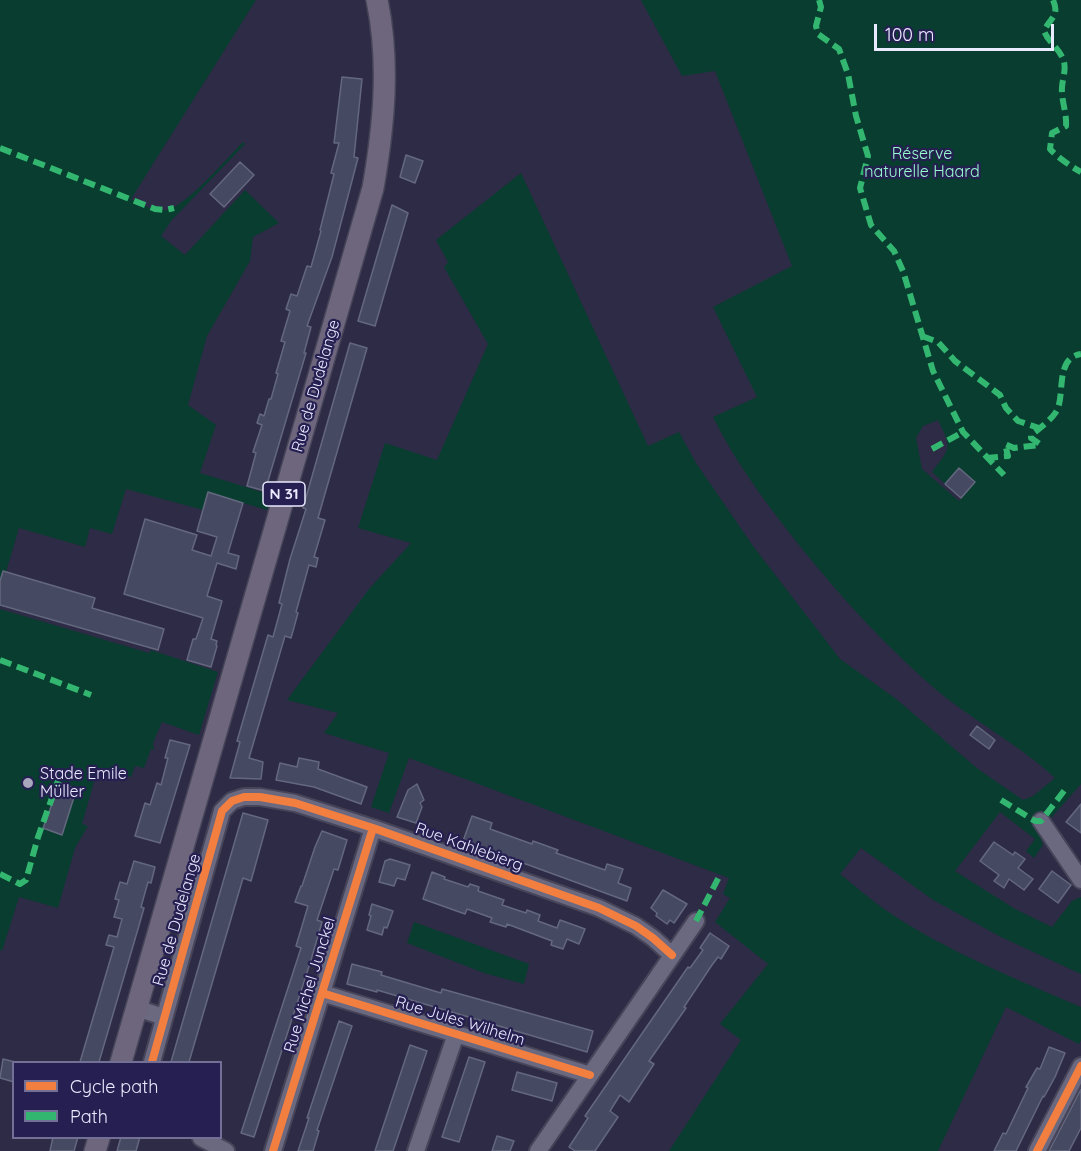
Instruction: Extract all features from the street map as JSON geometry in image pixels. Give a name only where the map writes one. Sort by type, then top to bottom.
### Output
[{"type":"main road","name":"Rue de Dudelange","points":[[121,1061],[373,188],[381,139],[385,80],[377,0]]},
{"type":"street","name":"Rue Kahlebierg","points":[[244,797],[260,797],[295,803],[374,828],[599,908],[636,926],[672,956]]},
{"type":"street","name":"Rue de Dudelange","points":[[152,1061],[222,811],[232,801],[244,797]]},
{"type":"street","points":[[1041,821],[1081,880]]},
{"type":"street","name":"Rue Michel Junckel","points":[[273,1151],[374,828]]},
{"type":"street","points":[[179,860],[206,866]]},
{"type":"street","points":[[538,1151],[696,921]]},
{"type":"street","name":"Rue Jules Wilhelm","points":[[322,993],[590,1075]]},
{"type":"street","points":[[136,1008],[164,1017]]},
{"type":"street","points":[[422,1149],[456,1034]]},
{"type":"street","points":[[1037,1151],[1081,1065]]},
{"type":"street","points":[[205,1139],[226,1151]]},
{"type":"green space","points":[[0,0],[256,0],[131,199],[157,210],[174,207],[195,191],[243,142],[245,144],[171,221],[161,236],[185,255],[245,190],[279,223],[253,237],[250,261],[207,336],[188,405],[216,425],[200,473],[272,495],[267,510],[209,493],[203,510],[126,489],[112,534],[90,528],[85,547],[19,528],[6,572],[3,571],[0,581]]},
{"type":"green space","name":"Réserve naturelle Haard","points":[[641,0],[1081,0],[1081,784],[1051,818],[1041,813],[1035,821],[1043,845],[1034,858],[1026,851],[1035,839],[1000,812],[955,871],[1015,909],[1052,927],[1072,901],[1081,897],[1081,974],[1001,937],[933,900],[861,848],[840,874],[887,911],[932,939],[982,964],[1081,1007],[1079,1044],[1006,1007],[938,1151],[669,1151],[741,1040],[720,1024],[768,964],[715,922],[730,898],[723,894],[729,878],[409,758],[389,813],[371,807],[389,753],[324,733],[338,713],[287,700],[369,589],[411,543],[358,528],[385,443],[437,460],[488,344],[444,267],[448,262],[436,240],[521,173],[648,446],[679,432],[696,463],[753,546],[840,659],[895,698],[978,769],[1023,800],[1033,796],[1055,778],[1030,757],[945,697],[882,639],[824,576],[767,504],[713,417],[757,397],[713,307],[792,266],[715,71],[682,76]],"holes":[[[938,420],[947,443],[946,452],[932,472],[945,484],[959,468],[975,482],[959,501],[922,469],[916,438],[923,426]]]},
{"type":"green space","points":[[0,609],[149,653],[151,650],[218,672],[199,735],[162,722],[153,743],[154,750],[151,749],[144,768],[135,766],[131,777],[98,768],[82,824],[88,826],[75,848],[58,908],[19,897],[2,951],[0,950]]},
{"type":"green space","points":[[414,922],[529,964],[524,984],[484,973],[407,943]]},
{"type":"building","points":[[342,77],[362,79],[354,157],[358,158],[332,257],[307,326],[311,327],[304,353],[306,353],[265,491],[247,486],[256,453],[253,452],[262,425],[257,423],[260,414],[264,416],[278,374],[276,373],[285,342],[281,341],[290,311],[286,309],[291,294],[297,296],[307,266],[311,267],[321,231],[334,174],[331,173],[339,143],[334,143]]},
{"type":"building","points":[[406,155],[423,161],[415,183],[400,177]]},
{"type":"building","points":[[240,162],[254,175],[224,207],[210,194]]},
{"type":"building","points":[[392,205],[408,213],[375,326],[358,321]]},
{"type":"building","points":[[350,343],[367,348],[318,518],[325,520],[314,557],[318,558],[316,567],[309,565],[291,638],[285,636],[249,758],[263,762],[261,779],[230,778],[240,742],[237,741],[268,635],[273,637],[290,559],[306,509],[303,508]]},
{"type":"building","points":[[959,468],[975,482],[961,498],[945,484]]},
{"type":"building","points":[[208,492],[243,503],[228,553],[239,556],[236,569],[217,563],[207,596],[222,601],[211,639],[217,641],[217,646],[211,667],[187,660],[193,639],[196,639],[203,618],[124,594],[145,519],[197,535],[192,550],[211,556],[217,537],[197,531]]},
{"type":"building","points":[[3,571],[95,598],[92,608],[164,629],[158,650],[0,605],[0,581]]},
{"type":"building","points":[[977,726],[995,740],[989,749],[970,735]]},
{"type":"building","points":[[170,740],[190,745],[160,843],[135,836],[145,803],[150,805],[157,783],[161,785]]},
{"type":"building","points":[[299,758],[319,762],[318,769],[367,787],[361,804],[314,787],[276,780],[280,763],[297,767]]},
{"type":"building","points":[[60,783],[71,787],[70,792],[75,794],[62,835],[43,828]]},
{"type":"building","points":[[417,784],[424,800],[420,803],[422,807],[416,823],[397,817],[408,790]]},
{"type":"building","points":[[1081,804],[1081,833],[1066,822]]},
{"type":"building","points":[[243,813],[268,820],[251,881],[243,878],[189,1061],[171,1061]]},
{"type":"building","points":[[472,816],[492,823],[490,829],[532,844],[533,841],[558,850],[556,853],[605,870],[607,864],[623,869],[618,883],[631,888],[627,901],[463,841]]},
{"type":"building","points":[[322,831],[347,840],[338,870],[334,869],[317,920],[322,922],[311,960],[254,1137],[241,1133],[301,948],[296,946],[308,906],[295,902]]},
{"type":"building","points":[[994,842],[1013,855],[1015,852],[1025,859],[1018,868],[1033,879],[1024,890],[1009,879],[1004,888],[994,881],[999,875],[980,861]]},
{"type":"building","points":[[390,859],[410,865],[405,880],[397,878],[394,886],[379,882],[385,861]]},
{"type":"building","points":[[134,861],[155,867],[151,883],[148,882],[141,907],[144,908],[99,1061],[80,1061],[114,947],[106,945],[109,935],[117,937],[122,919],[114,917],[119,900],[115,899],[120,882],[127,884]]},
{"type":"building","points":[[1052,871],[1071,885],[1058,903],[1039,889]]},
{"type":"building","points":[[432,872],[445,877],[444,879],[468,887],[470,884],[479,887],[478,891],[504,900],[502,905],[540,915],[538,921],[557,928],[560,920],[585,929],[579,944],[567,939],[563,949],[551,945],[552,941],[507,924],[506,927],[490,922],[492,918],[467,909],[465,914],[423,899]]},
{"type":"building","points":[[663,890],[687,904],[674,923],[670,920],[667,924],[656,916],[657,913],[651,908]]},
{"type":"building","points":[[372,904],[393,911],[382,935],[367,930]]},
{"type":"building","points":[[710,933],[729,946],[721,959],[718,957],[712,965],[684,1007],[686,1008],[649,1061],[654,1064],[629,1102],[620,1095],[610,1111],[618,1117],[595,1151],[575,1151],[569,1147],[588,1118],[585,1116],[688,967],[690,968],[703,950],[700,948]]},
{"type":"building","points":[[352,964],[441,993],[442,989],[593,1031],[587,1052],[377,990],[377,992],[347,984]]},
{"type":"building","points":[[339,1021],[352,1026],[317,1130],[319,1131],[313,1151],[298,1151],[309,1118],[307,1118]]},
{"type":"building","points":[[410,1045],[427,1051],[393,1151],[375,1151]]},
{"type":"building","points":[[1049,1047],[1065,1053],[1016,1151],[994,1151],[1003,1133],[1006,1134],[1028,1088],[1026,1087],[1037,1068],[1040,1069]]},
{"type":"building","points":[[469,1057],[485,1062],[459,1142],[442,1137]]},
{"type":"building","points":[[3,1059],[12,1061],[12,1081],[0,1078]]},
{"type":"building","points":[[517,1072],[557,1083],[552,1101],[512,1090]]},
{"type":"building","points":[[1081,1089],[1081,1128],[1069,1151],[1049,1151]]},
{"type":"building","points":[[497,1136],[514,1141],[510,1151],[492,1151]]},
{"type":"building","points":[[53,1139],[77,1139],[74,1151],[50,1151]]},
{"type":"building","points":[[120,1139],[139,1139],[136,1151],[117,1151]]},
{"type":"marked path","points":[[819,0],[821,7],[816,26],[818,34],[839,49],[848,74],[856,116],[868,156],[860,188],[871,225],[894,251],[903,271],[933,371],[963,432],[1004,475]]},
{"type":"marked path","points":[[1053,0],[1055,13],[1044,31],[1064,63],[1062,92],[1066,126],[1052,133],[1050,149],[1081,172]]},
{"type":"marked path","points":[[0,148],[155,209],[174,208]]},
{"type":"marked path","points":[[922,336],[938,342],[955,361],[1000,395],[1006,408],[1018,421],[1039,428]]},
{"type":"marked path","points":[[986,458],[1008,456],[1005,444],[1014,448],[1040,444],[1031,438],[1031,435],[1056,412],[1067,362],[1081,354]]},
{"type":"marked path","points":[[932,449],[963,432]]},
{"type":"marked path","points":[[0,660],[91,695]]},
{"type":"marked path","points":[[0,874],[20,884],[26,880],[38,837],[58,781]]},
{"type":"marked path","points":[[1001,800],[1035,821],[1041,821],[1067,787]]},
{"type":"marked path","points":[[696,921],[720,875]]},
{"type":"cycle path","points":[[152,1061],[222,811],[232,801],[244,797],[260,797],[295,803],[373,828],[599,908],[636,926],[672,955]]},
{"type":"cycle path","points":[[273,1151],[373,828]]},
{"type":"cycle path","points":[[322,993],[590,1075]]},
{"type":"cycle path","points":[[1037,1151],[1081,1066]]},
{"type":"place","name":"Stade Emile Müller","points":[[28,783]]}]
